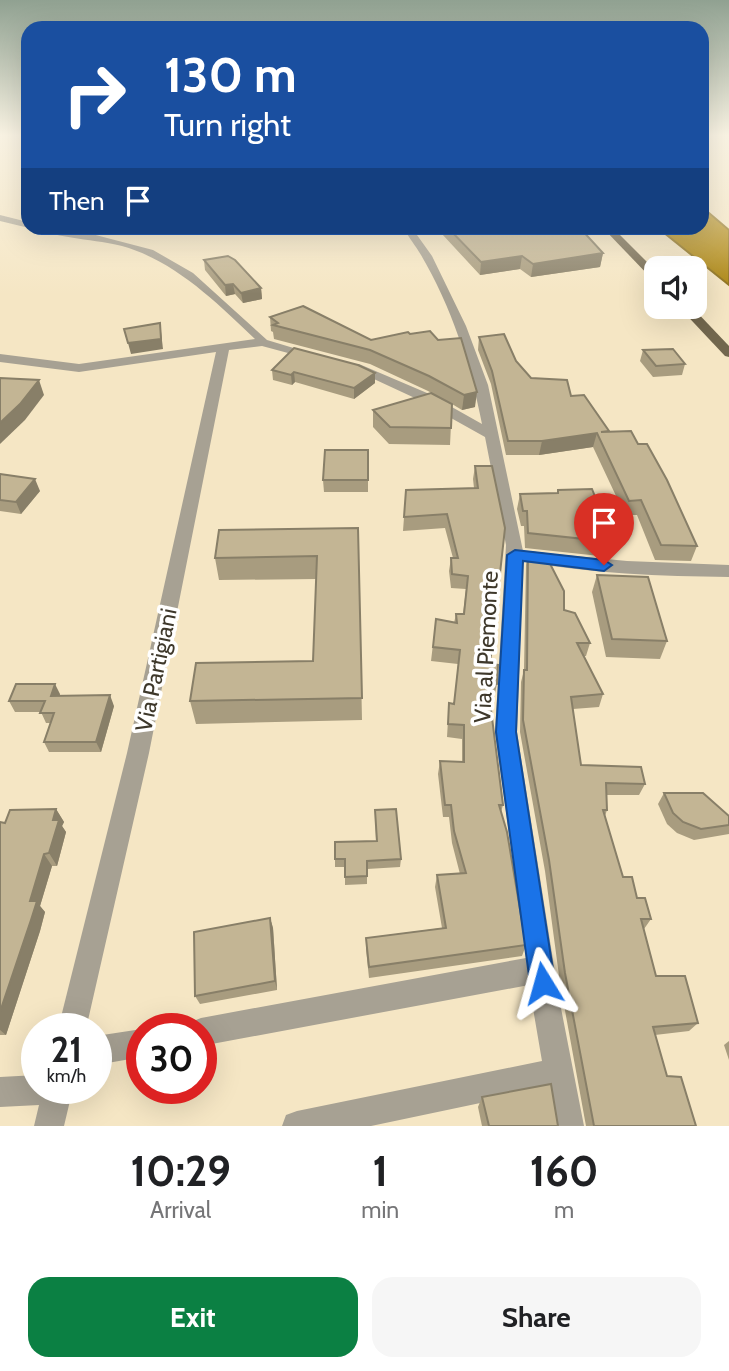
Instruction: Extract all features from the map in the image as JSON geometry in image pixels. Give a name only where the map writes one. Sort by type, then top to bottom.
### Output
[{"type":"main road","points":[[615,235],[644,265]]},
{"type":"main road","points":[[696,319],[729,353]]},
{"type":"street","points":[[0,218],[21,223]]},
{"type":"street","points":[[75,235],[141,249],[161,257],[186,272],[260,337],[262,342]]},
{"type":"street","name":"Via al Piemonte","points":[[413,235],[428,256],[460,326],[481,385],[516,545],[506,732],[541,969],[569,1126]]},
{"type":"street","points":[[0,358],[79,368],[262,342],[364,370],[422,396],[490,434]]},
{"type":"street","name":"Via Partigiani","points":[[76,1013],[126,807],[223,348]]},
{"type":"street","points":[[515,555],[624,567],[729,571]]},
{"type":"street","points":[[217,1029],[541,969]]},
{"type":"street","points":[[297,1126],[559,1072]]},
{"type":"street","points":[[0,1092],[21,1091]]},
{"type":"street","points":[[49,1126],[54,1104]]},
{"type":"shaded area","points":[[709,213],[729,230],[729,285],[707,267],[707,256],[693,256],[667,235],[709,235]]},
{"type":"building","points":[[455,235],[586,235],[603,253],[533,264],[522,256],[481,262]]},
{"type":"building","points":[[228,256],[261,288],[241,293],[233,284],[225,285],[204,260]]},
{"type":"building","points":[[303,306],[371,340],[408,332],[430,331],[438,340],[461,338],[477,392],[464,395],[370,350],[273,325],[278,323],[270,317]]},
{"type":"building","points":[[160,323],[161,339],[128,343],[124,329]]},
{"type":"building","points":[[504,334],[516,361],[531,378],[567,380],[571,396],[584,395],[609,431],[601,432],[631,431],[638,444],[647,444],[667,480],[697,546],[661,545],[641,500],[629,501],[597,433],[542,441],[508,441],[492,371],[479,337]]},
{"type":"building","points":[[294,348],[358,365],[375,373],[354,388],[294,372],[291,375],[272,370]]},
{"type":"building","points":[[673,349],[685,364],[656,366],[643,350]]},
{"type":"building","points":[[0,378],[39,380],[0,423]]},
{"type":"building","points":[[431,393],[452,404],[451,428],[390,427],[373,410]]},
{"type":"building","points":[[325,450],[368,450],[368,480],[323,480]]},
{"type":"building","points":[[475,466],[492,466],[505,528],[490,664],[498,665],[497,684],[488,686],[503,805],[499,805],[507,832],[526,945],[369,967],[366,938],[446,928],[437,875],[466,873],[454,831],[451,805],[445,805],[440,761],[464,762],[464,725],[448,724],[449,703],[454,704],[460,650],[433,647],[436,619],[457,623],[456,614],[464,614],[468,576],[452,574],[451,558],[458,558],[447,514],[404,517],[406,490],[478,488]]},
{"type":"building","points":[[0,474],[35,479],[16,502],[0,500]]},
{"type":"building","points":[[592,489],[613,542],[528,533],[527,511],[523,511],[520,494]]},
{"type":"building","points":[[358,528],[362,698],[190,701],[196,663],[313,661],[317,556],[215,558],[219,530]]},
{"type":"building","points":[[528,552],[545,554],[564,591],[564,610],[575,613],[590,643],[577,643],[603,694],[571,697],[581,765],[641,767],[645,784],[606,783],[607,810],[603,810],[623,877],[632,877],[637,898],[645,898],[651,919],[641,919],[656,976],[685,976],[698,1023],[653,1027],[667,1076],[681,1077],[696,1126],[594,1126],[565,973],[549,860],[523,720],[524,670],[527,670]]},
{"type":"building","points":[[597,575],[648,577],[667,641],[612,639]]},
{"type":"building","points":[[16,684],[55,684],[51,696],[110,695],[96,742],[44,742],[54,713],[40,713],[45,701],[9,701]]},
{"type":"building","points":[[664,793],[703,793],[729,816],[729,825],[701,829],[683,822],[673,813]]},
{"type":"building","points":[[56,809],[53,820],[59,820],[49,853],[44,854],[30,901],[37,901],[0,1012],[0,822],[5,823],[10,810]]},
{"type":"building","points":[[396,809],[401,859],[367,861],[367,876],[345,877],[345,859],[335,859],[335,842],[377,841],[375,810]]},
{"type":"building","points":[[270,918],[275,981],[195,996],[194,932]]},
{"type":"building","points":[[551,1084],[558,1126],[489,1126],[482,1097]]},
{"type":"route","points":[[543,983],[506,732],[515,555],[604,565]]}]
